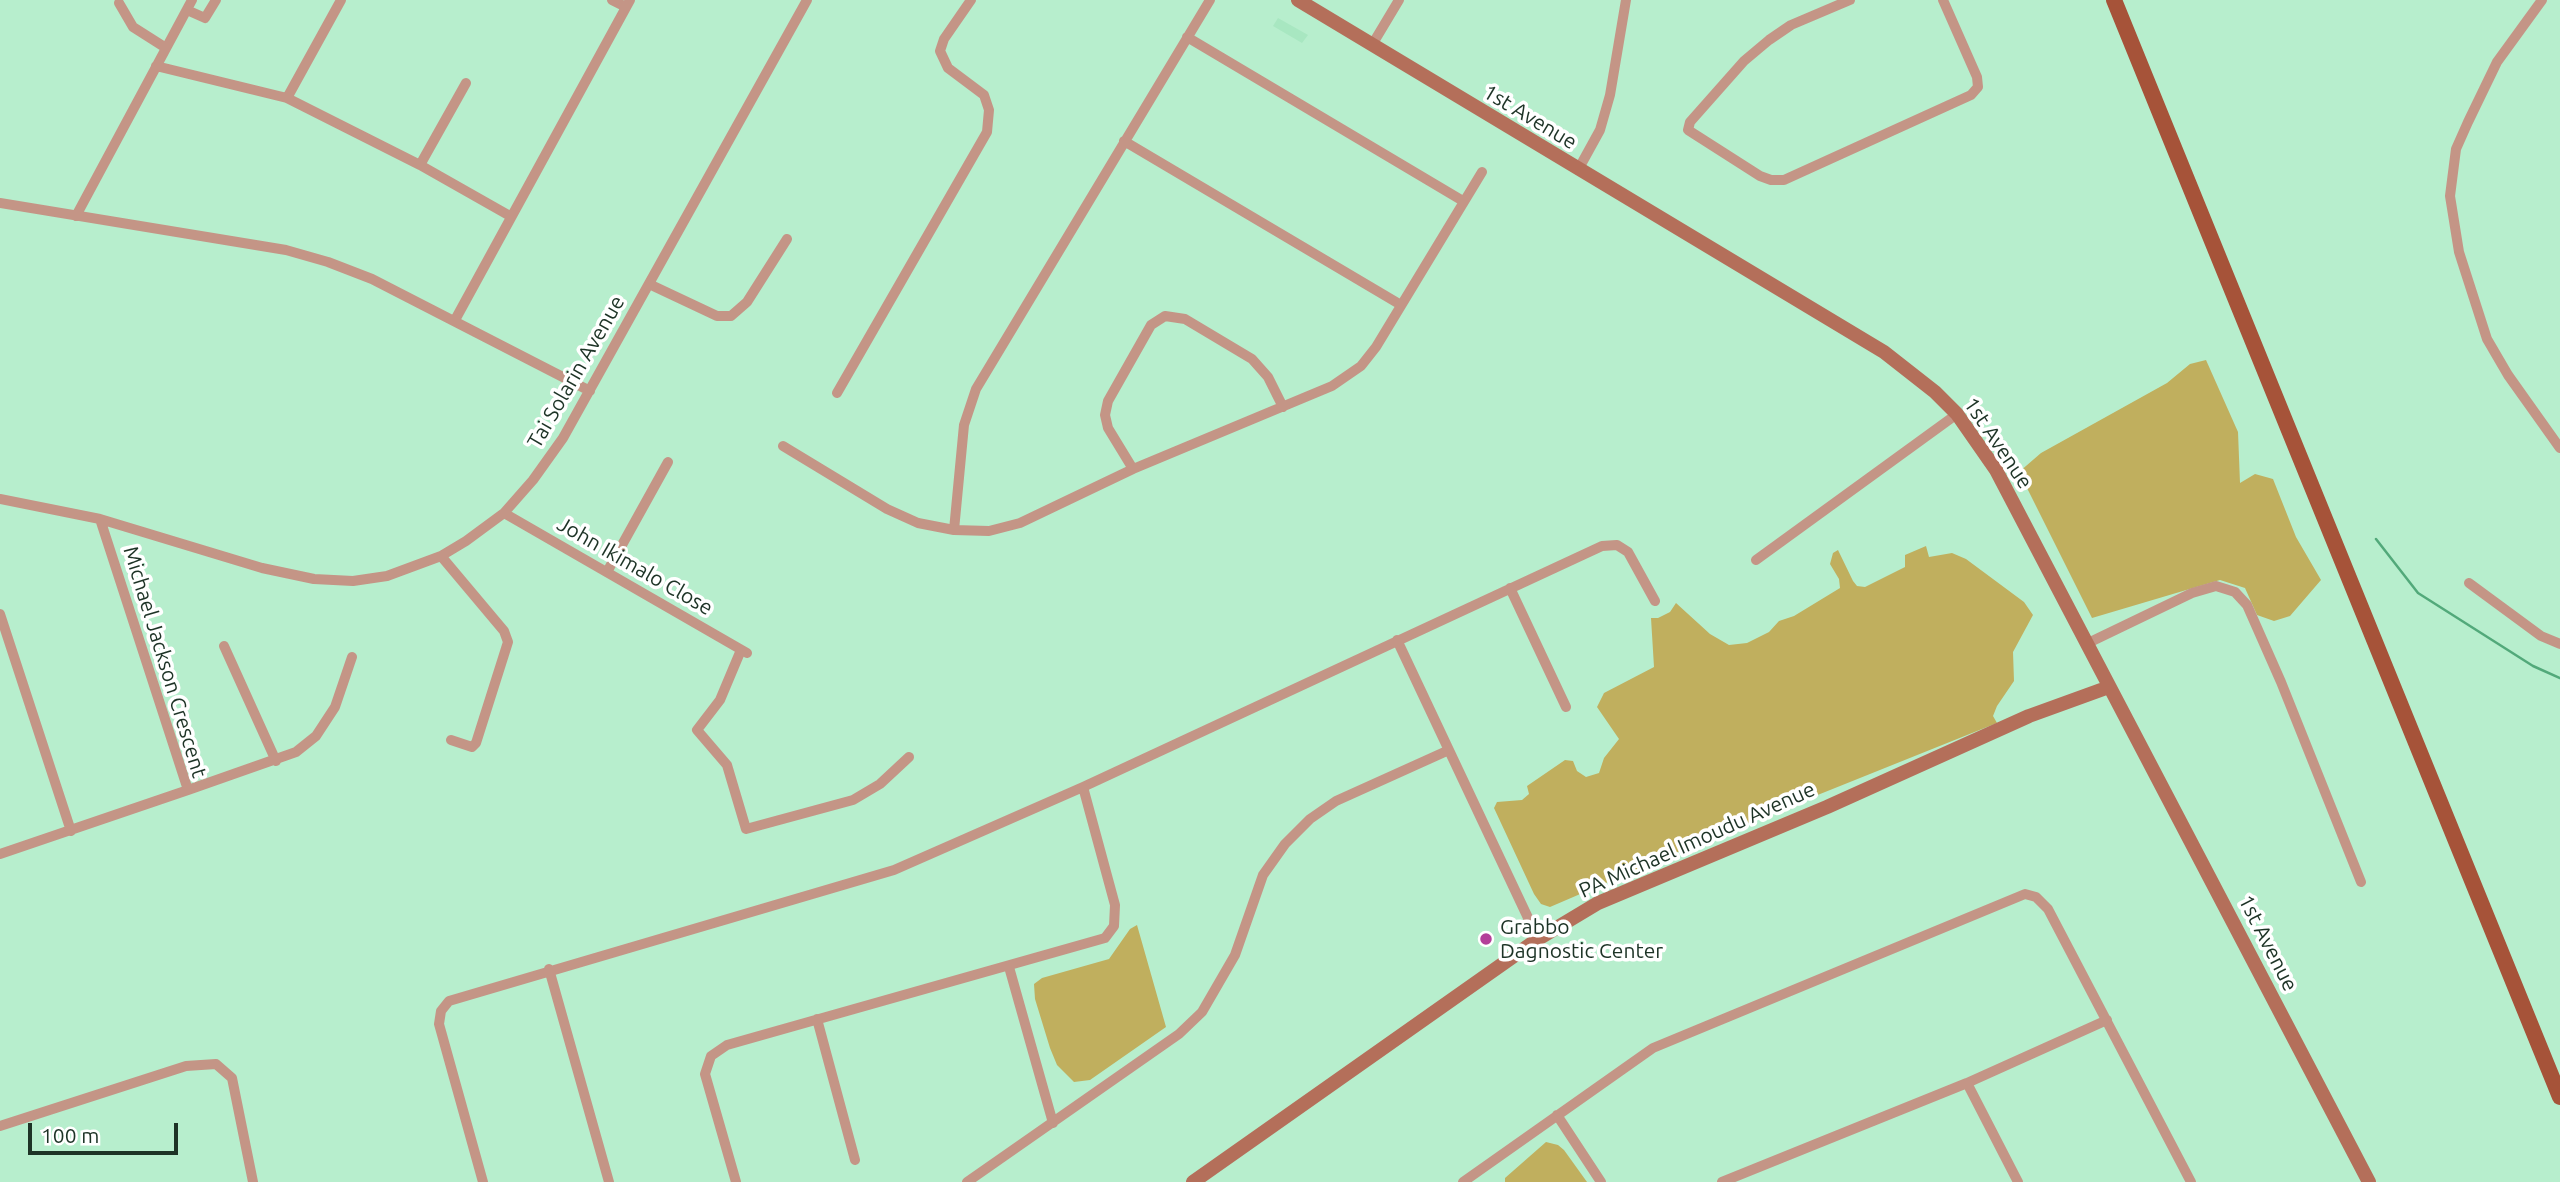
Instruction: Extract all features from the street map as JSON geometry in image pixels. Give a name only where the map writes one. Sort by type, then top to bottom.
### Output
[{"type":"main road","points":[[2114,0],[2560,1097]]},
{"type":"street","points":[[76,216],[190,5],[205,18],[216,0]]},
{"type":"street","points":[[287,98],[341,0]]},
{"type":"street","points":[[455,320],[628,4],[612,0]]},
{"type":"street","name":"Tai Solarin Avenue","points":[[0,499],[100,519],[262,568],[314,579],[353,581],[387,576],[441,556],[504,513],[564,438],[807,0]]},
{"type":"street","points":[[837,393],[987,132],[989,110],[984,95],[947,68],[940,51],[944,39],[971,0]]},
{"type":"street","points":[[954,530],[968,405],[1210,0]]},
{"type":"street","name":"1st Avenue","points":[[1298,0],[1884,352],[1935,391],[1957,414],[1996,470],[2109,687],[2132,724],[2369,1182]]},
{"type":"street","points":[[1372,45],[1399,0]]},
{"type":"street","points":[[1578,170],[1600,130],[1610,96],[1626,0]]},
{"type":"street","points":[[1850,0],[1791,25],[1769,40],[1744,61],[1690,122],[1688,130],[1760,176],[1771,180],[1784,180],[1971,95],[1978,87],[1977,77],[1944,0]]},
{"type":"street","points":[[2542,0],[2504,52],[2473,112],[2456,149],[2450,196],[2459,252],[2487,339],[2508,375],[2560,448]]},
{"type":"street","points":[[119,3],[134,27],[166,48]]},
{"type":"street","points":[[1187,37],[1463,201]]},
{"type":"street","points":[[156,66],[287,98],[420,164],[510,216]]},
{"type":"street","points":[[420,164],[466,83]]},
{"type":"street","points":[[1124,141],[1401,305]]},
{"type":"street","points":[[783,446],[887,509],[918,523],[954,530],[989,531],[1020,523],[1133,469],[1332,386],[1361,366],[1482,172]]},
{"type":"street","points":[[0,203],[286,250],[372,279],[590,391]]},
{"type":"street","points":[[649,284],[717,316],[732,316],[747,302],[787,239]]},
{"type":"street","points":[[1133,469],[1108,428],[1105,415],[1108,401],[1151,325],[1166,316],[1185,319],[1252,359],[1268,377],[1283,407]]},
{"type":"street","points":[[1756,560],[1957,414]]},
{"type":"street","points":[[607,572],[668,462]]},
{"type":"street","name":"John Ikimalo Close","points":[[504,513],[744,652],[720,700],[697,730],[727,765],[746,829],[853,800],[880,784],[909,757]]},
{"type":"street","name":"Michael Jackson Crescent","points":[[0,854],[188,790],[100,519]]},
{"type":"street","points":[[483,1182],[439,1024],[441,1011],[449,1001],[894,870],[1083,787],[1602,546],[1617,545],[1628,552],[1655,601]]},
{"type":"street","points":[[441,556],[504,631],[508,642],[476,743],[472,747],[451,740]]},
{"type":"street","points":[[2469,583],[2532,629],[2560,645]]},
{"type":"street","points":[[2087,644],[2192,593],[2216,586],[2235,592],[2247,605],[2281,682],[2361,882]]},
{"type":"street","points":[[1510,588],[1566,707]]},
{"type":"street","points":[[0,614],[71,831]]},
{"type":"street","points":[[1397,640],[1538,939]]},
{"type":"street","points":[[224,646],[276,761]]},
{"type":"street","points":[[188,790],[276,761],[296,752],[316,736],[335,707],[352,657]]},
{"type":"street","name":"PA Michael Imoudu Avenue","points":[[1194,1182],[1538,939],[1598,903],[1827,807],[2029,716],[2109,687]]},
{"type":"street","points":[[967,1182],[1179,1034],[1202,1012],[1235,955],[1263,876],[1285,844],[1310,819],[1336,801],[1448,750]]},
{"type":"street","points":[[736,1182],[705,1074],[711,1056],[727,1045],[1009,967],[1105,937],[1114,926],[1115,905],[1083,787]]},
{"type":"street","points":[[1463,1182],[1653,1048],[1681,1034],[2025,894],[2036,897],[2048,909],[2191,1182]]},
{"type":"street","points":[[1009,967],[1054,1123]]},
{"type":"street","points":[[550,970],[609,1182]]},
{"type":"street","points":[[817,1019],[855,1160]]},
{"type":"street","points":[[1722,1182],[1967,1083],[2107,1020]]},
{"type":"street","points":[[0,1126],[186,1066],[215,1064],[232,1078],[253,1182]]},
{"type":"street","points":[[1967,1083],[2018,1182]]},
{"type":"street","points":[[1557,1115],[1601,1182]]},
{"type":"shaded area","points":[[1278,18],[1308,35],[1302,43],[1273,26]]},
{"type":"shaded area","points":[[2206,360],[2238,432],[2240,483],[2255,474],[2273,479],[2296,537],[2321,580],[2290,616],[2274,621],[2257,615],[2245,588],[2220,580],[2092,618],[2019,472],[2041,453],[2167,383],[2190,364]]},
{"type":"shaded area","points":[[1926,546],[1929,557],[1952,553],[1966,559],[2024,602],[2033,615],[2013,652],[2014,681],[1997,706],[1993,716],[1997,723],[1713,837],[1550,907],[1541,904],[1494,808],[1497,802],[1522,800],[1529,794],[1527,786],[1565,760],[1573,761],[1577,771],[1586,777],[1599,773],[1604,758],[1619,739],[1597,707],[1604,693],[1654,667],[1651,618],[1658,618],[1670,612],[1676,603],[1710,634],[1729,645],[1747,643],[1769,632],[1779,621],[1794,616],[1840,588],[1839,579],[1830,564],[1833,553],[1838,550],[1853,581],[1857,586],[1865,587],[1905,567],[1905,555]]},
{"type":"shaded area","points":[[1137,925],[1166,1027],[1090,1080],[1074,1082],[1057,1065],[1050,1048],[1035,999],[1034,984],[1042,978],[1109,959],[1130,929]]},
{"type":"shaded area","points":[[1546,1142],[1558,1145],[1564,1150],[1587,1182],[1505,1182],[1505,1178]]},
{"type":"waterway","points":[[2376,539],[2418,593],[2533,666],[2560,678]]},
{"type":"place","name":"Grabbo Dagnostic Center","points":[[1486,939]]}]
